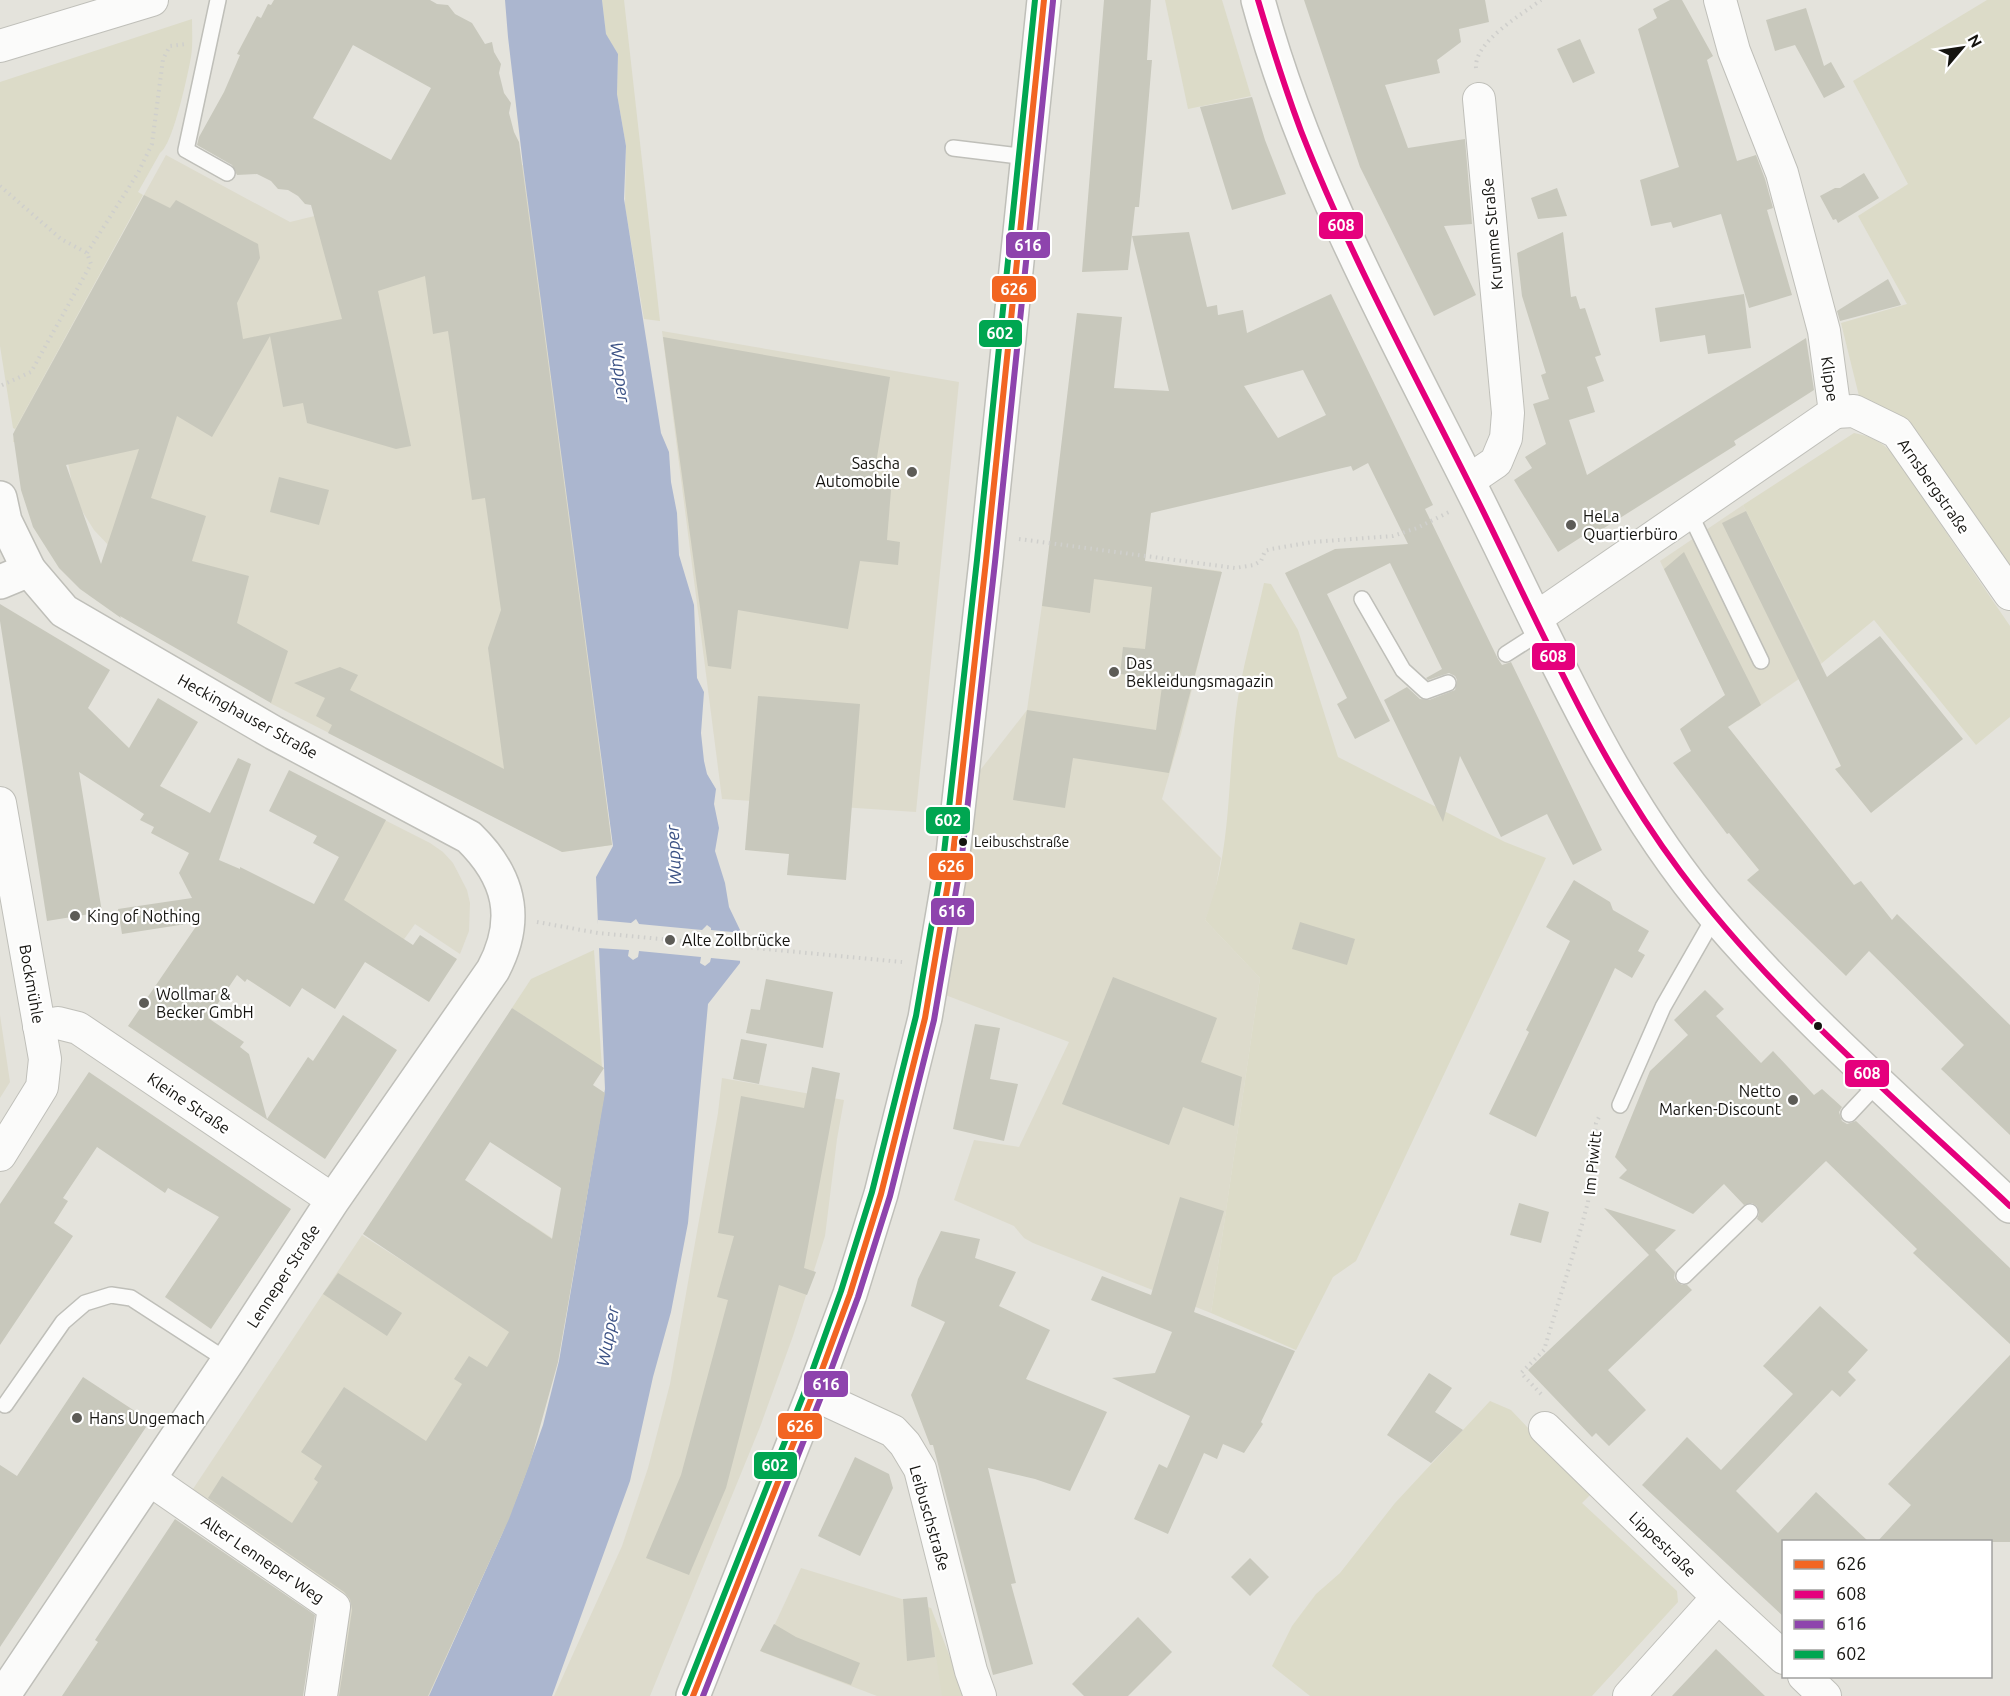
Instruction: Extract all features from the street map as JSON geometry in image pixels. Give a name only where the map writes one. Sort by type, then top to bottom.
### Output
[{"type":"main road","points":[[693,1696],[813,1394],[850,1294],[881,1194],[925,1018],[953,854],[989,535],[1044,0]]},
{"type":"main road","points":[[1258,0],[1289,98],[1336,215],[1539,625],[1629,797],[1660,844],[1715,916],[1801,1009],[2010,1206]]},
{"type":"main road","name":"Heckinghauser Straße","points":[[0,498],[13,570],[64,611],[274,733],[469,837],[479,847]]},
{"type":"main road","name":"Lenneper Straße","points":[[3,1696],[333,1200],[493,970],[506,938],[508,912],[505,886],[489,858],[479,847]]},
{"type":"street","points":[[0,46],[152,0]]},
{"type":"street","name":"Klippe","points":[[1539,625],[1690,514],[1835,412],[1824,331],[1782,173],[1734,51],[1720,0]]},
{"type":"street","name":"Krumme Straße","points":[[1468,482],[1496,462],[1506,438],[1508,413],[1479,99]]},
{"type":"street","name":"Arnsbergstraße","points":[[1835,412],[1854,411],[1896,432],[2010,594]]},
{"type":"street","name":"Bockmühle","points":[[0,803],[45,1059],[42,1087],[0,1155]]},
{"type":"street","name":"Kleine Straße","points":[[39,1026],[58,1023],[78,1028],[333,1200]]},
{"type":"street","name":"Leibuschstraße","points":[[813,1394],[893,1431],[905,1444],[920,1469],[971,1671],[980,1696]]},
{"type":"street","name":"Lippestraße","points":[[1545,1428],[1782,1656]]},
{"type":"street","name":"Alter Lenneper Weg","points":[[148,1479],[334,1607],[321,1696]]},
{"type":"street","points":[[1629,1696],[1718,1597]]},
{"type":"street","points":[[1805,1678],[1825,1696]]},
{"type":"lane","points":[[218,0],[186,150],[227,173]]},
{"type":"lane","points":[[954,148],[1027,157]]},
{"type":"lane","points":[[1690,514],[1761,661]]},
{"type":"lane","points":[[1362,599],[1403,670],[1426,691],[1448,683]]},
{"type":"lane","points":[[1506,654],[1539,625]]},
{"type":"lane","points":[[1620,1104],[1663,1007],[1715,916]]},
{"type":"lane","points":[[1849,1114],[1879,1082]]},
{"type":"lane","points":[[1684,1276],[1750,1212]]},
{"type":"lane","points":[[5,1405],[63,1322],[86,1304],[111,1295],[131,1298],[228,1360]]},
{"type":"path","points":[[1479,99],[1476,60],[1489,40],[1540,0]]},
{"type":"path","points":[[87,253],[138,173],[152,144],[163,58],[170,46],[197,45]]},
{"type":"path","points":[[0,186],[60,239],[87,253],[91,264],[31,372],[0,386]]},
{"type":"path","points":[[989,535],[1234,568],[1261,561],[1265,551],[1271,549],[1312,542],[1393,536],[1439,517]]},
{"type":"path","points":[[508,912],[532,921],[598,933],[935,965]]},
{"type":"path","name":"Im Piwitt","points":[[1541,1394],[1521,1372],[1544,1350],[1578,1239],[1588,1202],[1596,1123],[1608,1098],[1620,1104]]},
{"type":"shaded area","points":[[166,155],[290,222],[523,165],[570,506],[612,845],[563,852],[270,703],[287,652],[130,565],[111,548],[94,530],[82,511],[72,484],[64,441],[13,442],[15,429]]},
{"type":"shaded area","points":[[662,331],[959,382],[916,812],[722,799]]},
{"type":"shaded area","points":[[1743,505],[1822,663],[1738,721],[1660,561]]},
{"type":"shaded area","points":[[1050,549],[1221,571],[1181,734],[1162,799],[1221,858],[1214,898],[1205,920],[1260,978],[1211,1313],[1033,1243],[1024,1238],[1014,1226],[954,1200],[974,1140],[1019,1147],[1069,1042],[940,993],[971,782],[1027,710]]},
{"type":"shaded area","points":[[365,810],[430,843],[453,863],[467,890],[470,903],[469,931],[460,954],[415,924],[381,971],[306,923]]},
{"type":"shaded area","points":[[0,1015],[10,1082],[0,1098]]},
{"type":"shaded area","points":[[722,1078],[844,1100],[825,1236],[793,1336],[760,1427],[650,1696],[554,1696],[622,1546],[648,1468],[670,1384],[718,1113]]},
{"type":"shaded area","points":[[528,1222],[576,1254],[528,1472],[429,1696],[334,1696],[351,1603],[191,1492],[362,1235],[479,1310]]},
{"type":"shaded area","points":[[801,1568],[931,1608],[943,1696],[877,1696],[762,1652]]},
{"type":"green space","points":[[602,0],[624,0],[660,321],[644,319],[625,206],[626,146],[617,94],[618,54],[606,35]]},
{"type":"green space","points":[[1165,0],[1222,0],[1251,96],[1188,109]]},
{"type":"green space","points":[[1987,0],[2010,0],[2010,571],[1900,416],[1859,396],[1841,323],[1907,304],[1858,216],[1908,184],[1853,81]]},
{"type":"green space","points":[[192,19],[191,57],[170,137],[138,192],[143,195],[15,429],[0,346],[0,82]]},
{"type":"green space","points":[[1854,433],[1875,440],[1892,453],[2010,626],[2010,717],[1976,745],[1874,620],[1822,663],[1743,505]]},
{"type":"green space","points":[[1264,583],[1271,584],[1298,630],[1338,757],[1505,842],[1546,858],[1356,1261],[1333,1277],[1296,1350],[1211,1313],[1260,978],[1205,920],[1214,894],[1224,843],[1238,696]]},
{"type":"green space","points":[[594,950],[602,1068],[512,1008],[531,979]]},
{"type":"green space","points":[[1490,1401],[1511,1410],[1591,1494],[1582,1503],[1677,1591],[1678,1602],[1592,1696],[1310,1696],[1272,1666],[1292,1626],[1316,1594],[1340,1573],[1395,1503]]},
{"type":"green space","points":[[931,1608],[965,1696],[942,1696],[929,1609]]},
{"type":"water","name":"Wupper","points":[[505,0],[602,0],[606,34],[618,54],[617,94],[626,146],[624,199],[661,433],[669,452],[671,482],[677,513],[679,555],[694,605],[697,678],[704,692],[701,733],[704,761],[707,774],[716,789],[714,804],[719,828],[715,851],[725,883],[729,907],[741,932],[740,963],[708,1004],[688,1223],[671,1312],[653,1377],[630,1481],[552,1696],[429,1696],[502,1534],[543,1425],[559,1361],[605,1089],[596,877],[613,846],[523,165]]},
{"type":"pier","name":"Alte Zollbrücke","points":[[636,919],[639,924],[702,930],[707,925],[711,930],[743,933],[742,961],[711,958],[705,966],[700,963],[701,957],[639,951],[638,957],[633,960],[628,956],[629,950],[597,948],[598,920],[631,923]]},
{"type":"building","points":[[274,0],[430,0],[437,4],[448,5],[455,14],[472,23],[485,44],[492,42],[494,52],[501,64],[499,73],[504,93],[511,103],[509,113],[519,142],[612,845],[562,852],[328,733],[332,725],[316,716],[325,698],[294,683],[340,667],[358,675],[350,690],[504,769],[488,648],[501,610],[485,498],[472,500],[448,331],[433,334],[425,276],[378,291],[411,446],[396,449],[307,423],[303,403],[283,407],[270,336],[212,437],[177,416],[151,498],[206,516],[192,561],[249,576],[237,623],[288,651],[271,703],[120,616],[121,618],[80,589],[59,568],[33,527],[21,490],[13,434],[144,195],[170,208],[176,200],[258,244],[260,258],[237,303],[243,339],[342,319],[311,205],[305,204],[288,190],[278,189],[271,181],[257,174],[237,175],[232,165],[197,145],[199,137],[224,92],[240,55],[237,54],[257,16],[261,18],[268,4],[271,5]],"holes":[[[353,45],[431,88],[391,160],[313,118]],[[139,449],[101,564],[66,465]]]},
{"type":"building","points":[[1104,0],[1151,0],[1147,60],[1152,60],[1139,207],[1135,207],[1128,270],[1082,272]]},
{"type":"building","points":[[1304,0],[1485,0],[1489,22],[1459,29],[1461,42],[1437,60],[1440,73],[1385,85],[1408,148],[1465,139],[1472,224],[1444,226],[1476,295],[1434,316],[1360,167]]},
{"type":"building","points":[[1670,0],[1682,0],[1713,56],[1707,60],[1737,161],[1756,155],[1773,208],[1767,210],[1792,295],[1749,308],[1721,214],[1673,228],[1671,222],[1651,226],[1640,180],[1679,167],[1638,29],[1657,18],[1653,9]]},
{"type":"building","points":[[1806,8],[1824,66],[1831,62],[1845,87],[1824,98],[1795,45],[1775,51],[1766,20]]},
{"type":"building","points":[[1580,39],[1595,73],[1573,83],[1557,49]]},
{"type":"building","points":[[1252,97],[1265,140],[1286,194],[1232,210],[1200,107]]},
{"type":"building","points":[[1864,173],[1879,198],[1838,223],[1836,219],[1833,220],[1820,196],[1835,188],[1840,188]]},
{"type":"building","points":[[1557,188],[1567,216],[1538,219],[1531,198]]},
{"type":"building","points":[[1189,232],[1207,307],[1217,305],[1218,315],[1243,310],[1247,333],[1331,294],[1433,505],[1425,509],[1498,659],[1502,665],[1511,662],[1602,850],[1573,865],[1547,814],[1501,837],[1460,756],[1443,822],[1384,700],[1407,687],[1420,699],[1429,700],[1455,690],[1457,680],[1449,673],[1428,680],[1426,678],[1442,669],[1390,563],[1327,594],[1390,721],[1355,739],[1337,704],[1347,698],[1285,573],[1335,549],[1408,544],[1368,463],[1353,471],[1351,466],[1151,513],[1145,561],[1222,572],[1169,773],[1073,758],[1065,808],[1013,800],[1027,710],[1156,730],[1163,679],[1120,674],[1123,647],[1145,649],[1152,587],[1094,579],[1090,613],[1042,606],[1077,313],[1122,317],[1114,388],[1169,391],[1132,236]],"holes":[[[1303,370],[1326,415],[1278,438],[1244,386]]]},
{"type":"building","points":[[1563,232],[1571,297],[1576,296],[1580,309],[1585,308],[1601,355],[1595,357],[1604,381],[1587,387],[1595,412],[1569,420],[1587,475],[1806,338],[1814,390],[1734,441],[1736,445],[1585,540],[1583,536],[1558,552],[1514,480],[1532,468],[1525,457],[1546,444],[1533,404],[1549,399],[1541,375],[1546,373],[1522,296],[1517,253]]},
{"type":"building","points":[[1888,279],[1901,305],[1840,321],[1837,311]]},
{"type":"building","points":[[1744,294],[1751,348],[1708,354],[1705,335],[1660,342],[1655,308]]},
{"type":"building","points":[[663,337],[890,377],[874,476],[892,478],[887,540],[900,542],[898,565],[860,561],[848,629],[738,610],[731,669],[708,666]]},
{"type":"building","points":[[279,477],[329,490],[319,525],[270,512]]},
{"type":"building","points":[[1746,511],[1827,677],[1880,636],[1963,739],[1871,813],[1835,769],[1841,766],[1722,523]]},
{"type":"building","points":[[1684,552],[1761,705],[1728,727],[1854,885],[1861,881],[1892,920],[1897,914],[2010,1025],[2010,1135],[1941,1069],[1964,1045],[1869,951],[1846,976],[1747,880],[1759,870],[1729,833],[1727,834],[1673,763],[1691,751],[1680,729],[1725,695],[1664,569]]},
{"type":"building","points":[[0,604],[110,670],[88,708],[129,748],[158,698],[198,722],[160,786],[210,813],[238,758],[251,764],[219,860],[240,869],[240,867],[314,904],[339,857],[313,843],[317,836],[269,811],[289,770],[386,820],[344,900],[413,945],[420,935],[457,959],[429,1002],[365,962],[335,1009],[302,988],[290,1007],[247,979],[245,982],[237,975],[208,1018],[244,1042],[240,1047],[249,1054],[267,1119],[308,1057],[313,1061],[343,1015],[397,1050],[325,1159],[128,1026],[199,922],[122,934],[118,909],[192,898],[179,873],[189,853],[151,833],[154,827],[140,820],[144,814],[79,772],[102,912],[47,921],[0,621]]},
{"type":"building","points":[[758,696],[860,704],[846,880],[787,875],[789,854],[745,850]]},
{"type":"building","points":[[1574,880],[1610,902],[1613,910],[1649,931],[1638,951],[1645,955],[1632,978],[1615,968],[1536,1137],[1489,1114],[1529,1032],[1526,1030],[1570,941],[1546,927]]},
{"type":"building","points":[[1300,922],[1355,939],[1347,965],[1292,949]]},
{"type":"building","points":[[1113,977],[1217,1018],[1201,1062],[1242,1077],[1234,1126],[1183,1107],[1169,1145],[1062,1104]]},
{"type":"building","points":[[766,979],[833,992],[823,1048],[746,1033],[751,1009],[760,1010]]},
{"type":"building","points":[[1705,990],[1724,1009],[1716,1016],[1761,1063],[1773,1051],[1814,1095],[1822,1089],[1842,1107],[1839,1112],[1842,1121],[1847,1124],[1856,1121],[2010,1268],[2010,1344],[1913,1253],[1917,1249],[1826,1161],[1762,1223],[1757,1219],[1759,1214],[1757,1206],[1752,1203],[1744,1205],[1724,1184],[1693,1214],[1619,1178],[1627,1170],[1615,1157],[1650,1071],[1688,1035],[1674,1020]]},
{"type":"building","points":[[512,1008],[604,1068],[593,1085],[605,1093],[558,1362],[530,1463],[509,1519],[428,1696],[339,1696],[352,1610],[350,1599],[344,1592],[208,1498],[222,1476],[292,1523],[318,1482],[314,1479],[322,1466],[301,1452],[344,1387],[426,1441],[462,1384],[454,1379],[469,1356],[487,1367],[509,1332],[363,1234]],"holes":[[[490,1142],[561,1188],[552,1239],[465,1180]]]},
{"type":"building","points":[[975,1024],[1000,1028],[990,1079],[1018,1084],[1004,1141],[953,1129]]},
{"type":"building","points":[[741,1039],[767,1044],[759,1084],[733,1079]]},
{"type":"building","points":[[812,1067],[840,1073],[804,1268],[816,1272],[807,1295],[779,1285],[726,1488],[689,1575],[646,1558],[681,1475],[728,1300],[717,1297],[734,1236],[718,1233],[741,1096],[804,1108]]},
{"type":"building","points":[[89,1072],[291,1209],[211,1329],[165,1297],[219,1217],[168,1188],[165,1193],[97,1147],[63,1198],[68,1201],[54,1223],[73,1236],[0,1345],[0,1204]]},
{"type":"building","points":[[1180,1197],[1224,1211],[1194,1312],[1295,1351],[1261,1422],[1263,1424],[1244,1453],[1223,1444],[1217,1459],[1204,1453],[1168,1534],[1134,1519],[1159,1464],[1167,1468],[1190,1416],[1112,1378],[1155,1373],[1172,1332],[1091,1300],[1102,1276],[1151,1295]]},
{"type":"building","points":[[1519,1203],[1549,1212],[1541,1243],[1510,1235]]},
{"type":"building","points":[[1604,1208],[1676,1230],[1655,1250],[1675,1272],[1674,1278],[1677,1282],[1687,1285],[1692,1290],[1608,1370],[1646,1410],[1609,1446],[1596,1433],[1592,1437],[1528,1370],[1649,1255]]},
{"type":"building","points":[[941,1231],[980,1239],[975,1258],[1016,1272],[999,1306],[1050,1330],[1026,1379],[1107,1412],[1070,1491],[1035,1479],[988,1468],[1016,1583],[1011,1584],[1033,1664],[993,1675],[933,1445],[930,1445],[911,1395],[945,1322],[911,1306],[918,1279]]},
{"type":"building","points":[[338,1273],[402,1313],[387,1336],[323,1294]]},
{"type":"building","points":[[1820,1306],[1868,1350],[1848,1372],[1856,1380],[1840,1397],[1832,1390],[1736,1491],[1778,1533],[1816,1492],[1867,1540],[1782,1540],[1782,1615],[1642,1485],[1687,1437],[1721,1470],[1793,1394],[1763,1366]]},
{"type":"building","points":[[2010,1355],[2010,1542],[1879,1540],[1911,1505],[1888,1484]]},
{"type":"building","points":[[1429,1373],[1452,1388],[1435,1412],[1463,1430],[1431,1463],[1387,1435]]},
{"type":"building","points":[[83,1377],[150,1421],[0,1647],[0,1465],[17,1476]]},
{"type":"building","points":[[855,1457],[889,1474],[893,1488],[860,1556],[818,1536]]},
{"type":"building","points":[[175,1519],[315,1615],[303,1696],[62,1696],[98,1642],[95,1640]]},
{"type":"building","points":[[1250,1558],[1269,1577],[1250,1596],[1231,1577]]},
{"type":"building","points":[[927,1597],[935,1657],[907,1661],[903,1599]]},
{"type":"building","points":[[1138,1617],[1172,1652],[1128,1696],[1084,1696],[1072,1684]]},
{"type":"building","points":[[774,1624],[796,1637],[860,1663],[851,1685],[760,1651]]},
{"type":"building","points":[[1716,1649],[1765,1696],[1672,1696]]},
{"type":"transit line","name":"602","points":[[685,1693],[805,1391],[841,1291],[872,1192],[916,1016],[944,853],[1035,0]]},
{"type":"transit line","name":"626","points":[[693,1696],[813,1394],[850,1294],[881,1194],[925,1018],[953,854],[1044,0]]},
{"type":"transit line","name":"608","points":[[1258,0],[1301,131],[1341,226],[1571,692],[1622,784],[1680,871],[1755,961],[1838,1046],[2010,1206]]},
{"type":"transit line","name":"616","points":[[703,1696],[858,1297],[890,1196],[934,1020],[962,855],[1053,1]]},
{"type":"place","name":"Sascha Automobile","points":[[912,472]]},
{"type":"place","name":"HeLa Quartierbüro","points":[[1571,525]]},
{"type":"place","name":"Das Bekleidungsmagazin","points":[[1114,672]]},
{"type":"place","name":"Leibuschstraße","points":[[963,842]]},
{"type":"place","name":"King of Nothing","points":[[75,916]]},
{"type":"place","name":"Alte Zollbrücke","points":[[670,940]]},
{"type":"place","name":"Wollmar & Becker GmbH","points":[[144,1003]]},
{"type":"place","name":"Netto Marken-Discount","points":[[1793,1100]]},
{"type":"place","name":"Hans Ungemach","points":[[77,1418]]}]
